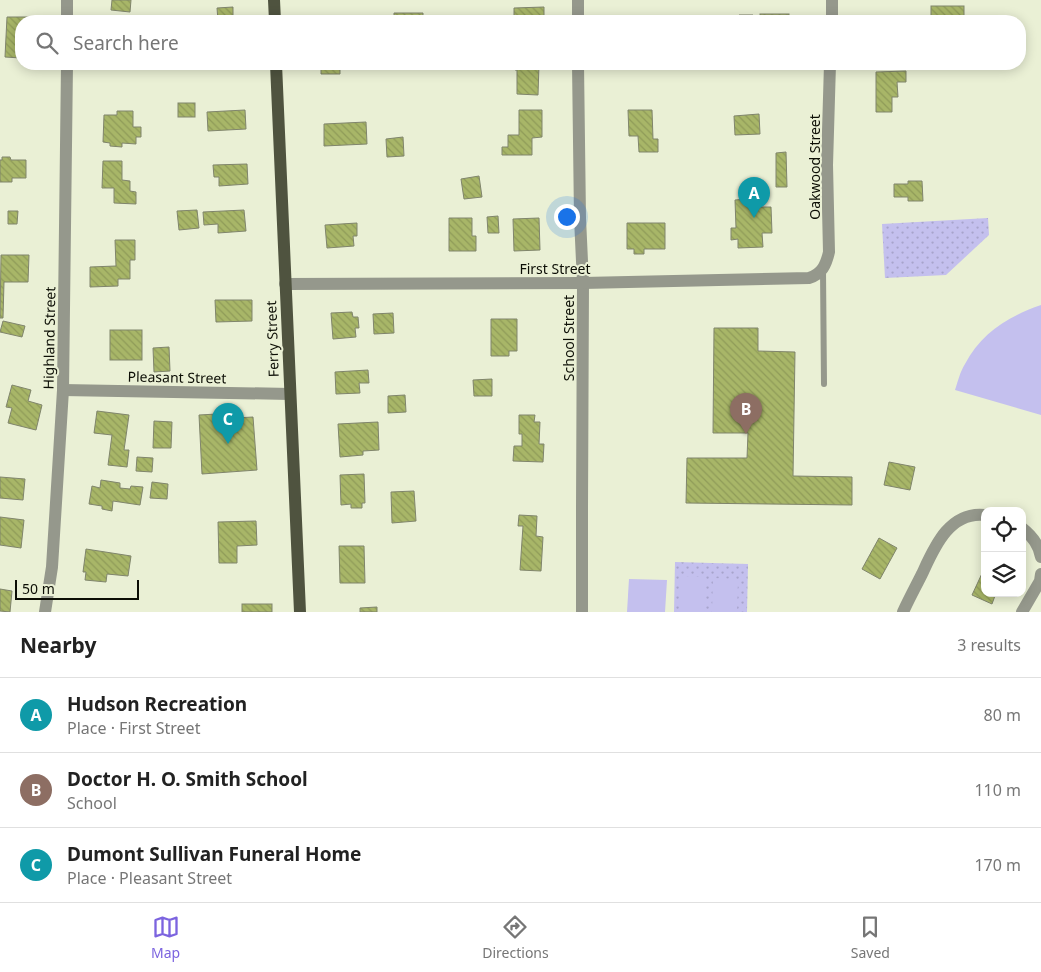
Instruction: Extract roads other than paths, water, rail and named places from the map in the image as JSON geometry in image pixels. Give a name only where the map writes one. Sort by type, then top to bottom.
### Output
[{"type":"main road","points":[[274,0],[275,15]]},
{"type":"main road","name":"Ferry Street","points":[[276,70],[300,612]]},
{"type":"street","points":[[67,0],[67,15]]},
{"type":"street","points":[[578,0],[578,15]]},
{"type":"street","points":[[832,0],[832,15]]},
{"type":"street","name":"Highland Street","points":[[45,612],[52,567],[63,390],[67,70]]},
{"type":"street","name":"School Street","points":[[578,70],[580,218],[584,284],[582,612]]},
{"type":"street","name":"Oakwood Street","points":[[823,269],[829,252],[827,165],[830,70]]},
{"type":"street","name":"First Street","points":[[285,284],[584,284],[809,278],[816,276],[823,269]]},
{"type":"street","name":"Pleasant Street","points":[[63,390],[290,394]]},
{"type":"street","points":[[903,612],[933,549],[942,535],[952,524],[966,517],[981,515]]},
{"type":"street","points":[[1026,532],[1034,539],[1041,557]]},
{"type":"street","points":[[1022,612],[1040,581],[1041,574]]},
{"type":"lane","points":[[823,269],[824,384]]},
{"type":"place","name":"Hudson Recreation","points":[[754,218]]},
{"type":"place","name":"Doctor H. O. Smith School","points":[[746,434]]},
{"type":"place","name":"Dumont Sullivan Funeral Home","points":[[228,444]]}]
